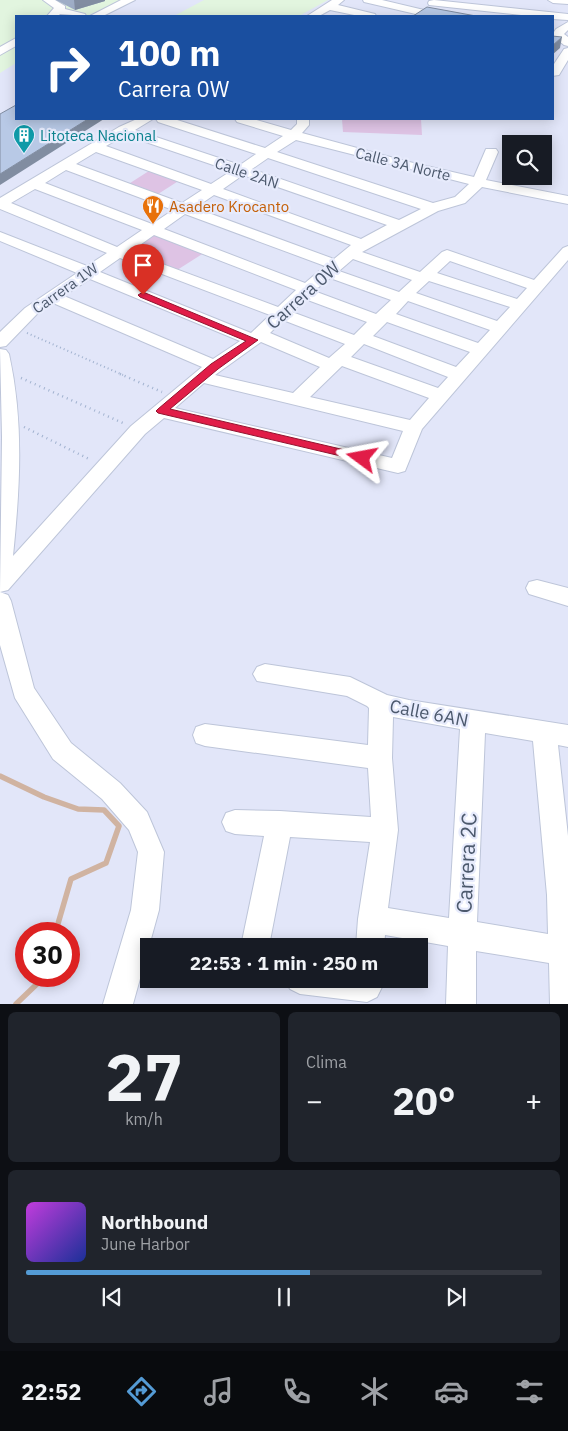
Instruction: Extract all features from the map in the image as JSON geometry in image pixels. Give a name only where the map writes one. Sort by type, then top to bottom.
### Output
[{"type":"street","points":[[48,0],[61,8],[55,14]]},
{"type":"street","points":[[97,15],[130,0]]},
{"type":"street","points":[[314,15],[338,0]]},
{"type":"street","points":[[368,0],[416,14],[434,1],[551,15]]},
{"type":"street","points":[[553,0],[568,2]]},
{"type":"street","points":[[328,6],[367,15]]},
{"type":"street","points":[[55,14],[68,15]]},
{"type":"street","points":[[554,15],[568,17]]},
{"type":"street","points":[[568,25],[558,35],[568,43]]},
{"type":"street","points":[[554,72],[568,51]]},
{"type":"street","points":[[0,204],[124,130],[145,120]]},
{"type":"street","points":[[165,120],[433,208]]},
{"type":"street","name":"Calle 3A Norte","points":[[244,120],[294,136],[478,183],[568,200]]},
{"type":"street","points":[[294,136],[303,125],[303,120]]},
{"type":"street","name":"Calle 2AN","points":[[124,130],[400,225]]},
{"type":"street","name":"Carrera 1W","points":[[0,342],[31,311],[52,296],[294,136]]},
{"type":"street","points":[[95,147],[211,190],[425,276],[521,305]]},
{"type":"street","points":[[478,183],[490,152]]},
{"type":"street","points":[[66,165],[404,297],[500,328]]},
{"type":"street","points":[[33,183],[153,229],[305,291],[481,350]]},
{"type":"street","name":"Carrera 0W","points":[[0,584],[138,430],[208,372],[256,338],[305,291],[356,248],[433,208],[460,200],[478,183]]},
{"type":"street","points":[[523,192],[526,185]]},
{"type":"street","points":[[0,204],[117,252],[282,314],[460,375]]},
{"type":"street","points":[[0,236],[256,338],[441,396]]},
{"type":"street","points":[[161,411],[398,466],[414,427],[568,251]]},
{"type":"street","points":[[297,400],[447,255],[537,286]]},
{"type":"street","points":[[52,296],[208,372],[297,400],[414,427]]},
{"type":"street","points":[[0,576],[8,495],[11,420],[2,362]]},
{"type":"street","points":[[537,588],[568,597]]},
{"type":"street","points":[[0,601],[23,691],[62,751],[111,791],[131,812],[145,834],[151,852],[151,870],[142,938]]},
{"type":"street","name":"Calle 6AN","points":[[265,674],[350,687],[381,704],[473,722],[556,734]]},
{"type":"street","points":[[371,938],[385,830],[380,758],[381,704]]},
{"type":"street","name":"Carrera 2C","points":[[461,1004],[462,934],[473,722]]},
{"type":"street","points":[[556,734],[564,896],[562,952],[565,1004]]},
{"type":"street","points":[[205,735],[380,758]]},
{"type":"street","points":[[235,822],[385,830]]},
{"type":"street","points":[[257,938],[280,823]]},
{"type":"street","points":[[372,919],[562,952]]},
{"type":"street","points":[[118,1004],[140,955]]},
{"type":"path","points":[[15,328],[177,398]]},
{"type":"path","points":[[2,362],[138,430]]},
{"type":"path","points":[[11,420],[104,466]]},
{"type":"shaded area","points":[[0,0],[128,0],[89,15],[15,15],[15,64],[0,73]]},
{"type":"shaded area","points":[[204,0],[328,0],[301,15],[176,15]]},
{"type":"shaded area","points":[[342,120],[421,120],[422,135],[343,132]]},
{"type":"shaded area","points":[[152,169],[180,180],[155,196],[127,185]]},
{"type":"shaded area","points":[[156,232],[207,251],[174,272],[124,253]]},
{"type":"building","points":[[427,7],[471,15],[415,15]]},
{"type":"building","points":[[554,36],[562,37],[554,44]]},
{"type":"building","name":"Litoteca Nacional","points":[[15,106],[15,120],[86,120],[0,174],[0,114]]},
{"type":"waterway","points":[[0,776],[44,797],[78,809],[104,810],[119,826],[106,863],[71,879],[58,922]]},
{"type":"waterway","points":[[16,1004],[34,987]]},
{"type":"place","name":"Litoteca Nacional","points":[[24,154]]},
{"type":"place","name":"Asadero Krocanto","points":[[153,225]]},
{"type":"route","points":[[143,295],[253,340],[214,366],[161,411],[362,458]]}]
